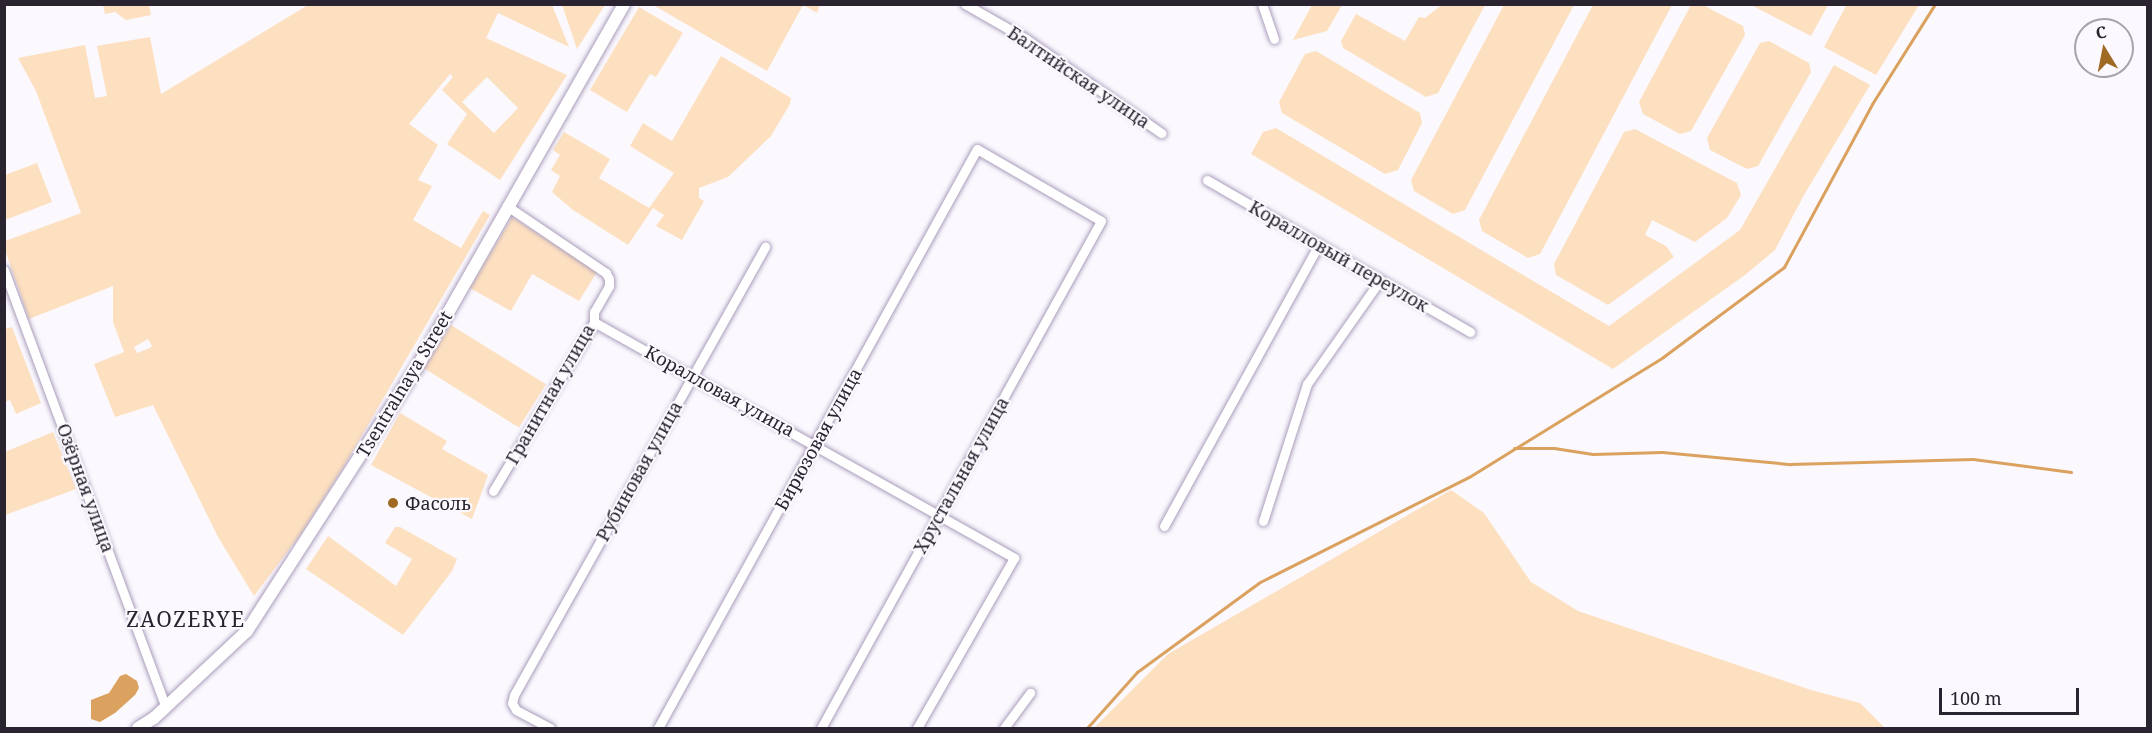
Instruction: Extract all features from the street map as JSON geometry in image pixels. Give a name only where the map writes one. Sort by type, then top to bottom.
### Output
[{"type":"main road","name":"Tsentralnaya Street","points":[[138,729],[166,707],[247,631],[416,369],[624,4]]},
{"type":"street","name":"Балтийская улица","points":[[965,4],[980,8],[1161,133]]},
{"type":"street","points":[[1262,4],[1274,39]]},
{"type":"street","name":"Бирюзовая улица","points":[[658,729],[977,149],[1101,221]]},
{"type":"street","name":"Коралловый переулок","points":[[1207,180],[1470,332]]},
{"type":"street","name":"Гранитная улица","points":[[494,491],[594,322],[594,312],[609,286],[606,273],[507,206]]},
{"type":"street","name":"Хрустальная улица","points":[[821,729],[1101,221]]},
{"type":"street","points":[[1164,526],[1319,244]]},
{"type":"street","name":"Рубиновая улица","points":[[550,729],[516,710],[512,703],[514,695],[765,247]]},
{"type":"street","name":"Озёрная улица","points":[[4,270],[166,707]]},
{"type":"street","points":[[1263,521],[1307,384],[1380,280]]},
{"type":"street","name":"Коралловая улица","points":[[594,322],[815,444],[1014,558],[917,729]]},
{"type":"street","points":[[1004,729],[1030,693]]},
{"type":"shaded area","points":[[820,4],[817,13],[803,5],[767,71],[653,5]]},
{"type":"shaded area","points":[[1443,4],[1485,5],[1438,93],[1426,97],[1343,48],[1341,41],[1356,14],[1405,41],[1419,17],[1425,18]]},
{"type":"shaded area","points":[[1828,4],[1811,36],[1751,5]]},
{"type":"shaded area","points":[[1847,4],[1919,5],[1876,75],[1824,47]]},
{"type":"shaded area","points":[[103,5],[149,5],[151,15],[126,20],[115,12],[105,14]]},
{"type":"shaded area","points":[[308,5],[552,5],[569,47],[498,13],[486,38],[567,75],[500,180],[447,144],[467,114],[442,90],[453,77],[450,74],[409,124],[438,145],[418,180],[432,186],[413,220],[461,248],[483,211],[490,215],[344,466],[300,535],[254,596],[218,537],[153,405],[115,417],[94,364],[124,352],[113,322],[113,286],[29,319],[5,250],[5,241],[81,213],[36,91],[18,58],[85,45],[95,98],[107,96],[97,46],[150,37],[161,94]],"holes":[[[487,77],[518,108],[494,133],[462,102]],[[148,339],[152,346],[137,353],[134,347]]]},
{"type":"shaded area","points":[[562,5],[605,5],[577,49],[573,37]]},
{"type":"shaded area","points":[[1312,5],[1342,5],[1327,31],[1293,40]]},
{"type":"shaded area","points":[[1504,5],[1574,5],[1465,210],[1453,214],[1414,191],[1411,180]]},
{"type":"shaded area","points":[[1593,5],[1672,5],[1540,254],[1528,258],[1482,231],[1479,220]]},
{"type":"shaded area","points":[[1691,5],[1703,5],[1743,26],[1745,35],[1691,131],[1680,134],[1643,114],[1639,102]]},
{"type":"shaded area","points":[[639,7],[683,33],[656,77],[650,74],[627,112],[590,90]]},
{"type":"shaded area","points":[[1769,41],[1809,63],[1811,72],[1758,166],[1747,169],[1710,150],[1707,138],[1760,43]]},
{"type":"shaded area","points":[[1316,51],[1420,113],[1422,123],[1398,170],[1385,174],[1282,113],[1279,102],[1305,54]]},
{"type":"shaded area","points":[[721,56],[791,98],[790,104],[771,136],[728,177],[699,188],[699,198],[704,201],[682,240],[656,226],[664,215],[653,208],[628,245],[573,210],[552,192],[560,176],[551,170],[560,155],[553,150],[564,132],[610,159],[599,178],[649,208],[674,173],[630,146],[643,123],[672,141]]},
{"type":"shaded area","points":[[1834,65],[1870,85],[1804,195],[1775,250],[1745,275],[1613,369],[1251,154],[1263,132],[1276,128],[1609,326],[1740,230]]},
{"type":"shaded area","points":[[1635,129],[1737,183],[1741,195],[1727,218],[1695,242],[1652,220],[1645,235],[1666,246],[1674,257],[1608,305],[1556,275],[1554,264],[1624,132]]},
{"type":"shaded area","points":[[37,163],[52,202],[5,220],[5,175]]},
{"type":"shaded area","points":[[512,217],[597,272],[579,301],[532,274],[511,311],[470,288]]},
{"type":"shaded area","points":[[451,325],[546,384],[519,428],[424,368]]},
{"type":"shaded area","points":[[12,327],[41,403],[16,414],[10,400],[4,402],[5,329]]},
{"type":"shaded area","points":[[400,413],[447,441],[442,449],[488,475],[472,519],[371,465]]},
{"type":"shaded area","points":[[53,432],[76,489],[5,515],[5,452]]},
{"type":"shaded area","points":[[1451,490],[1484,513],[1531,582],[1578,611],[1811,690],[1860,703],[1885,728],[1094,728],[1168,654]]},
{"type":"shaded area","points":[[395,527],[400,527],[457,559],[452,571],[403,635],[306,569],[328,536],[396,586],[412,559],[385,543]]},
{"type":"shaded area","points":[[126,674],[137,681],[139,688],[135,695],[115,713],[100,722],[91,719],[91,700],[109,693],[120,676]]},
{"type":"waterway","points":[[1087,728],[1137,672],[1260,582],[1469,477],[1663,357],[1784,267],[1872,104],[1935,4]]},
{"type":"waterway","points":[[1514,448],[1554,448],[1593,454],[1662,452],[1790,464],[1973,459],[2071,472]]},
{"type":"place","name":"Фасоль","points":[[393,503]]},
{"type":"district","name":"ZAOZERYE","points":[[186,619]]}]
